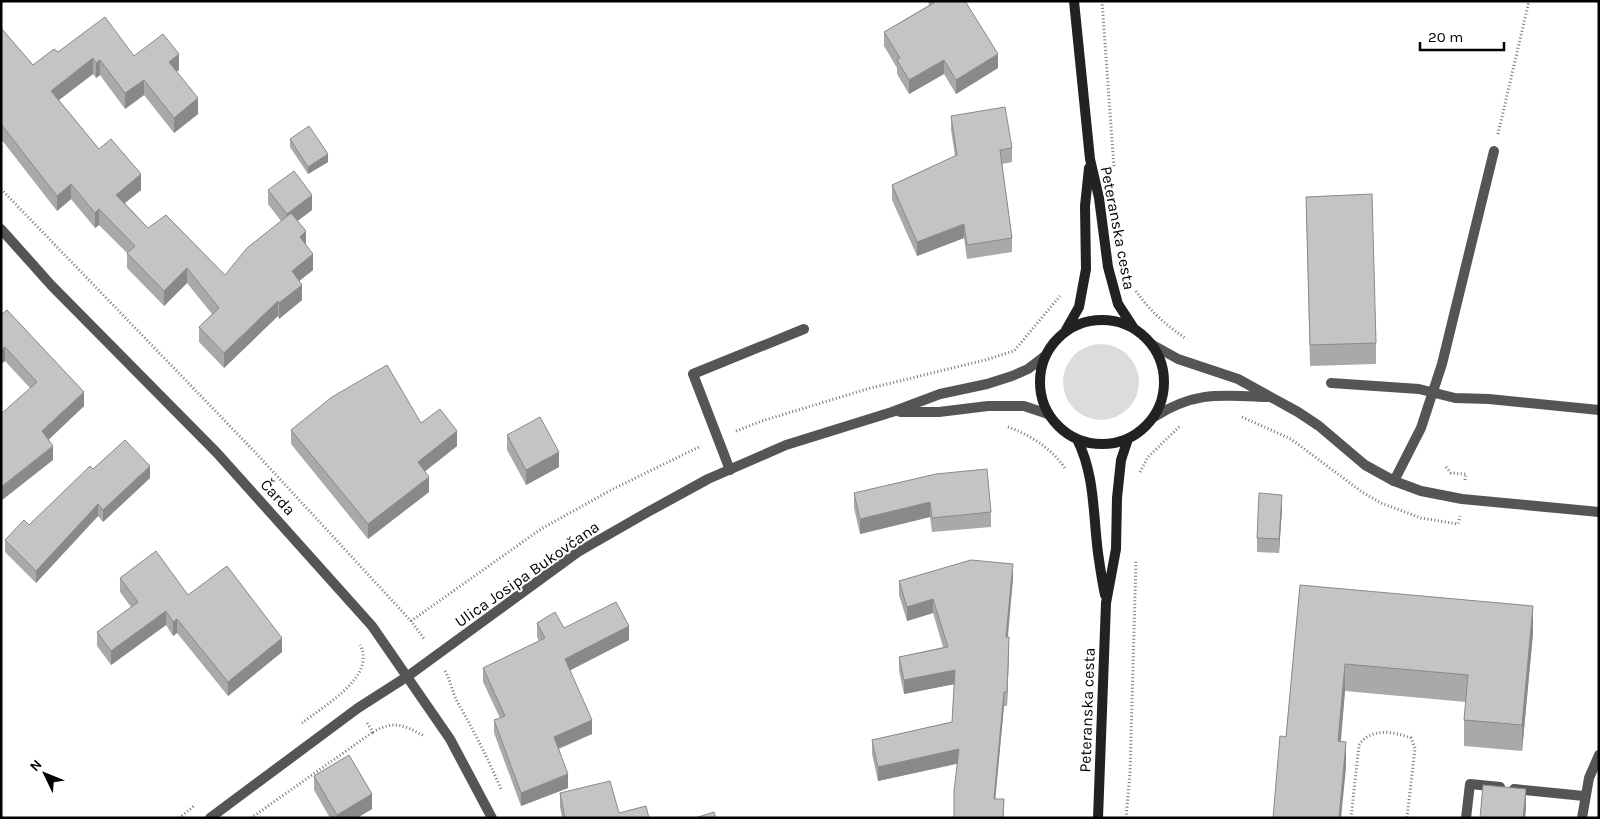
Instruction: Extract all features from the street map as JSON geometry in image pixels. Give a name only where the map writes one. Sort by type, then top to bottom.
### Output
[{"type":"main road","name":"Peteranska cesta","points":[[1074,1],[1090,159],[1099,198],[1112,284],[1118,304],[1133,327]]},
{"type":"main road","name":"Peteranska cesta","points":[[1066,330],[1079,307],[1086,269],[1085,206],[1090,159]]},
{"type":"main road","points":[[1099,319],[1117,320],[1133,327],[1153,345],[1162,362],[1165,381],[1162,400],[1154,417],[1145,428],[1128,439],[1115,443],[1096,444],[1077,439],[1061,429],[1048,414],[1041,395],[1040,375],[1045,356],[1054,341],[1066,330],[1082,322],[1099,319]]},
{"type":"main road","name":"Peteranska cesta","points":[[1077,439],[1085,455],[1093,499],[1098,552],[1106,603]]},
{"type":"main road","name":"Peteranska cesta","points":[[1098,818],[1106,603],[1116,549],[1117,498],[1121,460],[1128,439]]},
{"type":"street","points":[[1394,481],[1421,428],[1442,364],[1494,151]]},
{"type":"street","name":"Čarda","points":[[1,229],[52,285],[217,453],[372,626],[442,726],[492,818]]},
{"type":"street","points":[[730,470],[693,374],[804,329]]},
{"type":"street","points":[[1153,345],[1178,359],[1238,379],[1270,397],[1319,426],[1365,465],[1394,481],[1421,490],[1462,499],[1599,512]]},
{"type":"street","name":"Ulica Josipa Bukovčana","points":[[210,818],[358,708],[408,676],[578,552],[646,513],[730,470],[786,445],[892,412],[940,394],[986,384],[1028,369],[1045,356]]},
{"type":"street","points":[[1331,384],[1433,392],[1455,398],[1489,399],[1599,410]]},
{"type":"street","points":[[1154,417],[1174,405],[1198,397],[1215,394],[1270,397]]},
{"type":"street","name":"Ulica Josipa Bukovčana","points":[[892,412],[939,412],[997,406],[1024,406],[1048,414]]},
{"type":"street","points":[[1582,818],[1584,796],[1594,761],[1599,755]]},
{"type":"street","points":[[1466,818],[1470,784],[1584,796]]},
{"type":"path","points":[[1494,151],[1530,1]]},
{"type":"path","points":[[1,189],[254,451],[410,621],[436,655],[452,682],[457,702],[464,711],[502,790]]},
{"type":"path","points":[[985,360],[986,384]]},
{"type":"path","points":[[1007,426],[1025,432],[1054,456],[1065,468],[1069,476]]},
{"type":"path","points":[[1446,467],[1451,473],[1466,474],[1465,480]]},
{"type":"path","points":[[300,724],[357,677],[364,666],[364,653],[357,640],[372,626]]},
{"type":"path","points":[[344,689],[373,732]]},
{"type":"path","points":[[251,818],[384,726],[404,725],[425,737],[464,711]]},
{"type":"path","points":[[1351,818],[1359,745],[1364,736],[1372,733],[1402,735],[1411,738],[1415,748],[1407,818]]},
{"type":"path","points":[[179,818],[202,800]]},
{"type":"shaded area","points":[[1101,344],[1116,347],[1128,355],[1136,367],[1139,382],[1136,397],[1128,409],[1116,417],[1101,420],[1086,417],[1074,409],[1066,397],[1063,382],[1066,367],[1074,355],[1086,347]]},
{"type":"building","points":[[933,1],[965,1],[998,54],[956,80],[944,60],[909,80],[897,60],[900,58],[884,32],[934,3]]},
{"type":"building","points":[[105,17],[134,56],[163,34],[179,54],[169,62],[198,98],[174,118],[144,80],[125,93],[100,60],[96,63],[93,58],[51,91],[99,149],[111,139],[141,174],[116,195],[148,228],[166,215],[225,275],[247,248],[291,213],[306,231],[300,237],[313,254],[292,271],[302,285],[279,303],[278,301],[224,353],[199,327],[219,308],[187,268],[164,291],[127,253],[135,246],[99,209],[95,213],[71,184],[57,196],[1,124],[1,28],[33,65],[54,49],[58,52]]},
{"type":"building","points":[[1005,107],[1012,148],[1000,150],[1012,238],[967,245],[964,224],[917,242],[892,185],[957,155],[951,116]]},
{"type":"building","points":[[309,126],[328,154],[308,167],[290,139]]},
{"type":"building","points":[[294,171],[312,195],[287,214],[268,190]]},
{"type":"building","points":[[1372,194],[1376,343],[1310,345],[1306,197]]},
{"type":"building","points":[[7,310],[84,392],[42,431],[53,446],[1,487],[1,414],[37,382],[5,347],[1,350],[1,315]]},
{"type":"building","points":[[387,365],[421,423],[440,409],[457,431],[418,462],[429,477],[368,524],[291,430],[332,397]]},
{"type":"building","points":[[540,417],[559,452],[526,470],[507,435]]},
{"type":"building","points":[[125,440],[150,466],[103,510],[98,504],[36,571],[5,540],[24,520],[29,525],[90,466],[93,469]]},
{"type":"building","points":[[987,469],[991,512],[932,518],[930,502],[860,519],[854,493],[936,474]]},
{"type":"building","points":[[1259,493],[1282,495],[1279,539],[1257,538]]},
{"type":"building","points":[[156,551],[188,595],[227,566],[282,638],[228,682],[177,619],[173,622],[166,611],[111,651],[97,632],[138,602],[120,578]]},
{"type":"building","points":[[971,560],[1013,564],[1006,637],[1009,637],[1007,692],[1004,692],[994,799],[1004,799],[1003,818],[954,818],[954,791],[959,749],[878,767],[872,740],[952,722],[955,670],[904,680],[899,657],[948,647],[933,599],[907,607],[899,581]]},
{"type":"building","points":[[1300,585],[1533,606],[1522,725],[1464,720],[1468,675],[1345,664],[1338,741],[1346,742],[1339,818],[1273,818],[1280,736],[1286,737]]},
{"type":"building","points":[[616,602],[629,626],[565,659],[592,720],[554,737],[568,774],[521,793],[494,720],[505,716],[483,668],[545,638],[537,623],[555,612],[564,628]]},
{"type":"building","points":[[349,755],[372,794],[337,815],[314,776]]},
{"type":"building","points":[[610,781],[619,813],[646,806],[649,818],[565,818],[560,793]]},
{"type":"building","points":[[1483,785],[1526,789],[1523,818],[1480,818]]},
{"type":"building","points":[[714,812],[716,818],[695,818]]}]
